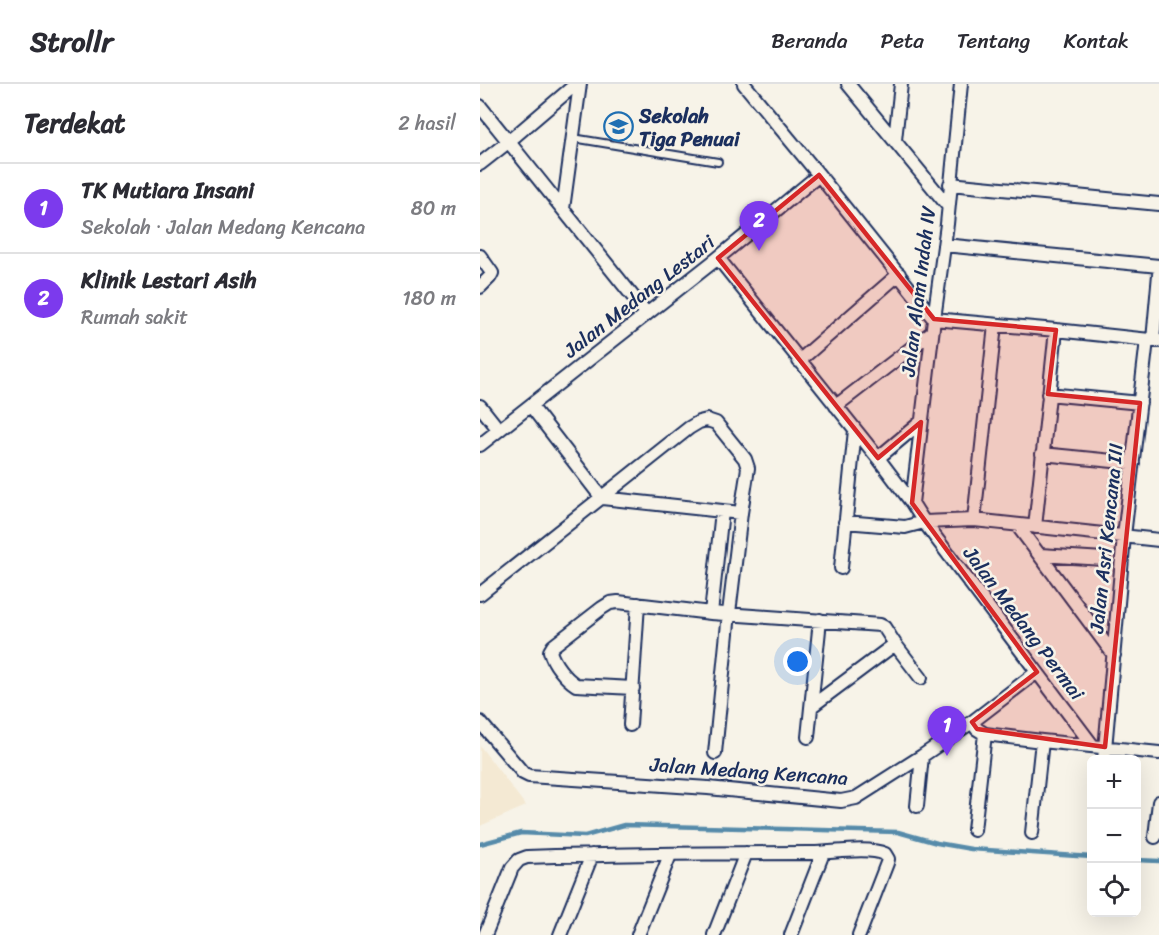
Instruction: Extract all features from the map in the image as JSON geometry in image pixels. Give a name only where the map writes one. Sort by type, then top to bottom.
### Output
[{"type":"street","points":[[563,209],[578,84]]},
{"type":"street","points":[[480,164],[578,84]]},
{"type":"street","points":[[744,84],[900,274],[933,318],[1055,334],[1153,340]]},
{"type":"street","points":[[848,84],[948,206]]},
{"type":"street","points":[[895,140],[901,84]]},
{"type":"street","name":"Jalan Alam Indah IV","points":[[912,503],[933,318],[944,245],[961,84]]},
{"type":"street","points":[[480,106],[647,314]]},
{"type":"street","name":"Jalan Medang Lestari","points":[[480,445],[718,258],[819,174]]},
{"type":"street","points":[[950,184],[1159,204]]},
{"type":"street","points":[[944,245],[1159,266]]},
{"type":"street","points":[[480,256],[492,273],[480,286]]},
{"type":"street","name":"Jalan Medang Permai","points":[[718,258],[878,458],[1076,725],[1102,749]]},
{"type":"street","points":[[799,361],[900,274]]},
{"type":"street","name":"Jalan Asri Kencana III","points":[[1102,749],[1114,655],[1124,536],[1140,403],[1153,340],[1159,274]]},
{"type":"street","points":[[974,520],[995,325]]},
{"type":"street","points":[[836,406],[932,332]]},
{"type":"street","points":[[1035,527],[1055,334]]},
{"type":"street","points":[[1048,394],[1140,403]]},
{"type":"street","points":[[480,406],[499,430]]},
{"type":"street","points":[[531,406],[602,498],[741,513]]},
{"type":"street","points":[[480,594],[689,428],[707,420],[716,423],[745,459],[748,468],[729,613],[715,753]]},
{"type":"street","points":[[878,458],[921,422]]},
{"type":"street","points":[[841,568],[855,430]]},
{"type":"street","points":[[1042,454],[1133,463]]},
{"type":"street","points":[[711,613],[722,511]]},
{"type":"street","points":[[845,522],[904,527],[924,522],[974,520],[1159,540]]},
{"type":"street","points":[[1017,525],[1114,655]]},
{"type":"street","points":[[1040,555],[1104,559]]},
{"type":"street","points":[[633,688],[576,685],[551,658],[550,651],[553,646],[610,603],[638,604],[711,613],[880,625],[884,627],[921,678]]},
{"type":"street","points":[[630,724],[638,604]]},
{"type":"street","points":[[808,737],[820,620]]},
{"type":"street","points":[[812,706],[895,644]]},
{"type":"street","name":"Jalan Medang Kencana","points":[[480,722],[523,773],[529,776],[841,801],[856,798],[922,756],[972,722],[1037,672]]},
{"type":"street","points":[[972,722],[985,734],[1102,749],[1159,753]]},
{"type":"street","points":[[974,830],[985,734]]},
{"type":"street","points":[[1032,833],[1042,741]]},
{"type":"street","points":[[917,806],[922,756]]},
{"type":"street","points":[[1155,837],[1159,802]]},
{"type":"street","points":[[485,935],[512,868],[519,860],[527,857],[879,851],[888,859],[859,935]]},
{"type":"street","points":[[714,935],[746,853]]},
{"type":"street","points":[[791,935],[823,853]]},
{"type":"street","points":[[560,935],[592,855]]},
{"type":"street","points":[[638,935],[670,855]]},
{"type":"lane","points":[[573,138],[718,162]]},
{"type":"highlighted area","points":[[819,175],[934,319],[1056,330],[1048,394],[1140,403],[1105,747],[977,729],[972,722],[1037,672],[912,503],[921,422],[878,458],[718,258]]},
{"type":"shaded area","points":[[480,746],[526,806],[480,826]]},
{"type":"waterway","points":[[480,844],[521,833],[585,836],[624,825],[898,832],[937,843],[971,849],[1087,857]]},
{"type":"waterway","points":[[1141,860],[1159,861]]},
{"type":"place","name":"Sekolah Tiga Penuai","points":[[618,127]]},
{"type":"place","name":"Klinik Lestari Asih","points":[[759,251]]},
{"type":"place","name":"TK Mutiara Insani","points":[[947,756]]}]
